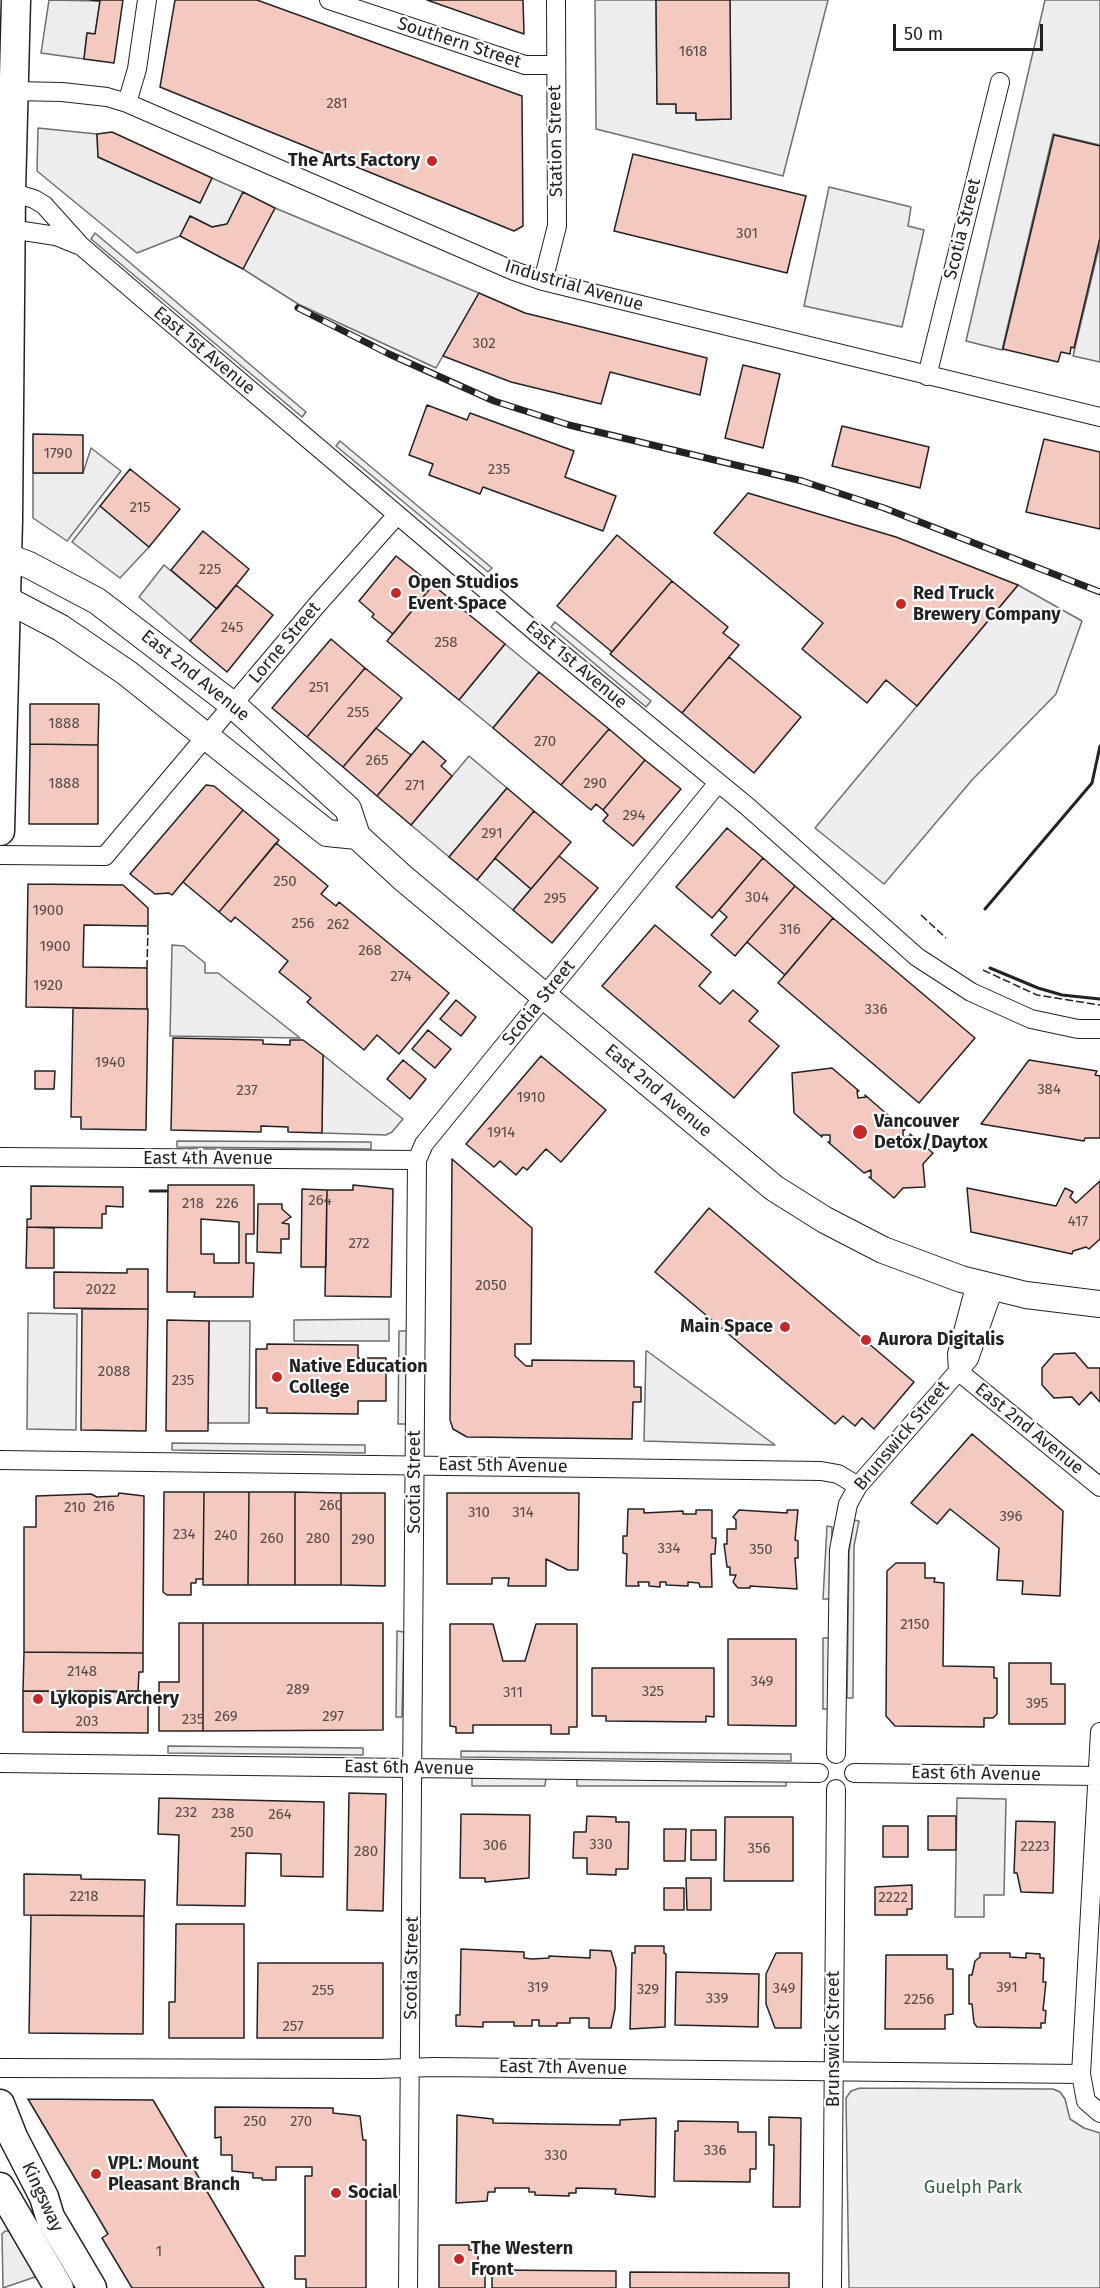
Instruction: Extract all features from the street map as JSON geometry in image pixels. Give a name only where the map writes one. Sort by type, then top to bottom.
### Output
[{"type":"main road","points":[[0,831],[10,229],[6,95],[16,0]]},
{"type":"main road","name":"East 2nd Avenue","points":[[3,556],[29,565],[98,601],[233,705],[348,809],[357,836],[402,878],[774,1188],[825,1220],[883,1250],[985,1286],[1067,1301],[1100,1304]]},
{"type":"main road","points":[[3,597],[83,642],[128,673],[327,833],[357,836]]},
{"type":"main road","name":"Kingsway","points":[[0,2104],[13,2137],[44,2198],[50,2217],[92,2288]]},
{"type":"main road","points":[[0,2147],[32,2205],[50,2217]]},
{"type":"main road","name":"Kingsway","points":[[0,2187],[59,2288]]},
{"type":"street","points":[[127,103],[137,69],[147,0]]},
{"type":"street","name":"Southern Street","points":[[329,0],[525,65],[555,65]]},
{"type":"street","name":"Station Street","points":[[543,281],[557,226],[556,0]]},
{"type":"street","name":"Scotia Street","points":[[927,376],[999,81]]},
{"type":"street","name":"Industrial Avenue","points":[[6,95],[86,93],[127,103],[514,271],[543,281],[1100,417]]},
{"type":"street","name":"East 1st Avenue","points":[[10,192],[34,199],[44,205],[80,245],[718,783],[917,957],[971,992],[1031,1019],[1078,1029],[1100,1029]]},
{"type":"street","name":"East 1st Avenue","points":[[10,229],[56,236],[80,245]]},
{"type":"street","name":"Lorne Street","points":[[0,855],[105,856],[397,514]]},
{"type":"street","name":"Scotia Street","points":[[408,2288],[414,1768],[417,1160],[424,1144],[718,783]]},
{"type":"street","name":"East 4th Avenue","points":[[0,1157],[417,1160]]},
{"type":"street","name":"Brunswick Street","points":[[836,1754],[839,1550],[848,1504],[858,1486],[958,1371],[957,1354],[985,1286]]},
{"type":"street","name":"East 2nd Avenue","points":[[958,1371],[1100,1487]]},
{"type":"street","name":"East 5th Avenue","points":[[0,1460],[821,1471],[838,1474],[858,1486]]},
{"type":"street","points":[[1100,1732],[1098,1819],[1081,2074],[1086,2101],[1100,2113]]},
{"type":"street","points":[[836,1754],[847,1758],[854,1773],[850,1783],[836,1789],[826,1786],[819,1773],[825,1758],[836,1754]]},
{"type":"street","name":"East 6th Avenue","points":[[0,1762],[819,1773]]},
{"type":"street","name":"East 6th Avenue","points":[[854,1773],[1098,1776]]},
{"type":"street","name":"Brunswick Street","points":[[832,2288],[836,1789]]},
{"type":"street","name":"East 7th Avenue","points":[[0,2068],[410,2067],[1081,2074]]},
{"type":"green space","points":[[1018,585],[1082,621],[1056,694],[972,780],[884,884],[815,828]]},
{"type":"green space","points":[[323,1055],[403,1119],[392,1132],[386,1135],[322,1133]]},
{"type":"green space","points":[[647,1351],[775,1445],[644,1441]]},
{"type":"green space","points":[[957,1798],[1006,1799],[1004,1895],[984,1895],[984,1917],[955,1917]]},
{"type":"green space","name":"Guelph Park","points":[[860,2088],[1053,2089],[1060,2092],[1065,2099],[1070,2119],[1084,2128],[1100,2133],[1100,2288],[849,2288],[846,2098],[851,2091]]},
{"type":"shaded area","points":[[49,0],[100,1],[95,34],[87,33],[84,59],[41,53]]},
{"type":"shaded area","points":[[595,0],[656,0],[657,104],[676,104],[676,113],[696,113],[696,120],[731,119],[730,0],[828,0],[783,176],[596,129]]},
{"type":"shaded area","points":[[1045,0],[1100,0],[1100,145],[1053,134],[1002,350],[966,341]]},
{"type":"shaded area","points":[[38,128],[97,134],[98,157],[200,203],[212,178],[243,192],[227,224],[212,227],[190,216],[180,236],[137,253],[37,171]]},
{"type":"shaded area","points":[[829,187],[911,207],[908,226],[924,230],[902,327],[804,306]]},
{"type":"shaded area","points":[[275,208],[479,293],[436,368],[298,304],[243,269]]},
{"type":"shaded area","points":[[95,233],[306,412],[302,417],[91,239]]},
{"type":"shaded area","points":[[1100,243],[1100,362],[1073,356]]},
{"type":"shaded area","points":[[340,441],[492,568],[488,572],[336,446]]},
{"type":"shaded area","points":[[91,448],[121,471],[67,541],[33,518],[33,473],[83,473]]},
{"type":"shaded area","points":[[100,506],[149,547],[120,578],[72,542]]},
{"type":"shaded area","points":[[164,565],[217,609],[190,641],[139,597]]},
{"type":"shaded area","points":[[555,622],[651,701],[646,707],[551,627]]},
{"type":"shaded area","points":[[505,644],[539,672],[493,728],[459,700]]},
{"type":"shaded area","points":[[469,756],[507,788],[449,857],[411,825]]},
{"type":"shaded area","points":[[495,858],[531,889],[513,910],[477,880]]},
{"type":"shaded area","points":[[172,945],[184,946],[205,963],[205,973],[218,973],[300,1038],[170,1036]]},
{"type":"shaded area","points":[[177,1141],[371,1142],[371,1149],[177,1147]]},
{"type":"shaded area","points":[[28,1313],[77,1314],[76,1430],[27,1429]]},
{"type":"shaded area","points":[[389,1319],[389,1341],[294,1341],[294,1320]]},
{"type":"shaded area","points":[[209,1321],[250,1321],[249,1423],[208,1423]]},
{"type":"shaded area","points":[[399,1331],[407,1331],[406,1424],[398,1424]]},
{"type":"shaded area","points":[[172,1443],[365,1445],[365,1453],[172,1450]]},
{"type":"shaded area","points":[[854,1520],[859,1521],[854,1546],[853,1698],[847,1698],[849,1551]]},
{"type":"shaded area","points":[[827,1526],[832,1527],[830,1599],[823,1599]]},
{"type":"shaded area","points":[[397,1631],[404,1632],[402,1717],[396,1717]]},
{"type":"shaded area","points":[[823,1638],[829,1638],[828,1709],[823,1709]]},
{"type":"shaded area","points":[[168,1746],[363,1748],[363,1755],[168,1753]]},
{"type":"shaded area","points":[[461,1751],[791,1754],[791,1761],[461,1757]]},
{"type":"shaded area","points":[[472,1778],[546,1778],[545,1786],[472,1786]]},
{"type":"shaded area","points":[[577,1779],[786,1779],[786,1786],[577,1786]]},
{"type":"shaded area","points":[[10,2231],[32,2267],[35,2277],[3,2288],[2,2234]]},
{"type":"building","points":[[90,0],[123,0],[114,63],[84,59],[87,33],[95,34],[100,1]]},
{"type":"building","name":"The Arts Factory","points":[[175,0],[257,0],[522,96],[523,226],[514,231],[160,87]]},
{"type":"building","points":[[427,0],[523,0],[524,34]]},
{"type":"building","points":[[656,0],[730,0],[731,119],[696,120],[696,113],[676,113],[676,104],[657,104]]},
{"type":"building","points":[[112,132],[212,178],[200,203],[98,157],[97,134]]},
{"type":"building","points":[[1054,135],[1100,146],[1100,238],[1074,348],[1071,347],[1070,354],[1061,352],[1058,362],[1003,349]]},
{"type":"building","points":[[633,154],[806,196],[787,273],[614,231]]},
{"type":"building","points":[[243,192],[275,208],[243,269],[180,236],[190,216],[212,227],[227,224]]},
{"type":"building","points":[[479,293],[525,313],[707,358],[700,395],[610,372],[601,404],[511,382],[443,356]]},
{"type":"building","points":[[743,365],[780,374],[763,448],[725,438]]},
{"type":"building","points":[[427,405],[467,420],[470,413],[574,451],[565,477],[616,496],[603,531],[483,487],[480,494],[429,475],[433,464],[409,455]]},
{"type":"building","points":[[842,426],[929,447],[920,488],[832,466]]},
{"type":"building","points":[[33,434],[83,435],[83,473],[33,473]]},
{"type":"building","points":[[1044,439],[1100,452],[1100,529],[1026,512]]},
{"type":"building","points":[[130,469],[180,509],[149,547],[100,506]]},
{"type":"building","name":"Red Truck Brewery Company","points":[[748,493],[896,537],[1018,585],[917,706],[886,680],[867,703],[802,649],[823,623],[714,533]]},
{"type":"building","points":[[203,531],[249,569],[217,609],[171,570]]},
{"type":"building","points":[[617,535],[672,581],[612,652],[557,606]]},
{"type":"building","name":"Open Studios Event Space","points":[[396,556],[433,585],[393,634],[372,617],[374,614],[359,601]]},
{"type":"building","points":[[672,581],[728,627],[723,633],[739,645],[682,713],[610,654]]},
{"type":"building","points":[[236,585],[273,615],[227,672],[190,641]]},
{"type":"building","points":[[433,585],[505,644],[459,700],[387,641]]},
{"type":"building","points":[[331,639],[365,668],[307,737],[272,708]]},
{"type":"building","points":[[729,657],[801,717],[754,773],[682,713]]},
{"type":"building","points":[[365,668],[402,698],[343,767],[307,737]]},
{"type":"building","points":[[539,672],[609,729],[561,785],[493,728]]},
{"type":"building","points":[[30,704],[99,704],[98,745],[30,744]]},
{"type":"building","points":[[376,728],[411,755],[377,796],[343,767]]},
{"type":"building","points":[[609,729],[645,760],[603,810],[596,804],[591,810],[561,785]]},
{"type":"building","points":[[423,741],[446,761],[441,766],[452,776],[411,825],[377,796]]},
{"type":"building","points":[[30,744],[98,745],[98,824],[29,824]]},
{"type":"building","points":[[645,760],[681,789],[633,846],[603,821],[608,815],[603,810]]},
{"type":"building","points":[[206,785],[214,786],[243,810],[172,895],[169,893],[155,894],[130,874]]},
{"type":"building","points":[[507,788],[534,811],[477,880],[449,857]]},
{"type":"building","points":[[243,810],[279,840],[219,912],[183,882]]},
{"type":"building","points":[[534,811],[571,842],[531,889],[495,858]]},
{"type":"building","points":[[727,828],[763,858],[712,918],[676,887]]},
{"type":"building","points":[[276,843],[328,886],[321,894],[336,906],[339,902],[449,993],[399,1054],[377,1035],[364,1050],[307,1002],[311,998],[279,972],[288,961],[235,917],[231,922],[219,912]]},
{"type":"building","points":[[559,856],[598,888],[552,943],[513,910]]},
{"type":"building","points":[[763,858],[795,886],[735,956],[711,935],[727,917],[719,910]]},
{"type":"building","points":[[28,884],[123,885],[148,908],[148,926],[84,925],[83,967],[147,968],[147,1009],[26,1007]]},
{"type":"building","points":[[795,886],[833,918],[785,975],[747,942]]},
{"type":"building","points":[[833,918],[975,1038],[919,1103],[778,983]]},
{"type":"building","points":[[655,925],[711,972],[699,986],[720,1004],[733,990],[758,1011],[749,1021],[779,1046],[734,1098],[602,986]]},
{"type":"building","points":[[456,1000],[476,1017],[461,1036],[440,1019]]},
{"type":"building","points":[[73,1008],[148,1009],[146,1130],[81,1129],[81,1117],[71,1117]]},
{"type":"building","points":[[428,1030],[451,1049],[435,1068],[412,1049]]},
{"type":"building","points":[[173,1038],[263,1040],[263,1044],[290,1045],[290,1040],[303,1040],[323,1055],[322,1133],[288,1132],[288,1127],[261,1126],[261,1132],[171,1130]]},
{"type":"building","points":[[541,1056],[606,1110],[561,1162],[546,1149],[527,1170],[523,1167],[516,1175],[500,1161],[494,1167],[466,1144]]},
{"type":"building","points":[[403,1060],[426,1079],[410,1099],[387,1079]]},
{"type":"building","points":[[1029,1060],[1097,1071],[1095,1075],[1100,1076],[1100,1138],[1085,1138],[1084,1141],[981,1124]]},
{"type":"building","name":"Vancouver Detox/Daytox","points":[[832,1068],[859,1091],[857,1091],[858,1098],[866,1097],[865,1095],[905,1130],[903,1129],[903,1137],[911,1136],[910,1134],[933,1153],[923,1164],[925,1187],[903,1188],[894,1198],[869,1177],[871,1178],[871,1170],[864,1173],[828,1142],[830,1142],[830,1135],[822,1135],[822,1137],[794,1113],[792,1073]]},
{"type":"building","points":[[35,1071],[55,1071],[54,1089],[35,1089]]},
{"type":"building","points":[[452,1159],[532,1228],[531,1344],[515,1344],[515,1356],[526,1366],[532,1366],[532,1360],[634,1361],[634,1387],[641,1387],[641,1402],[633,1402],[632,1439],[467,1437],[453,1429],[450,1420]]},
{"type":"building","points":[[1100,1181],[1100,1239],[1089,1249],[1086,1247],[1073,1251],[1072,1254],[971,1232],[967,1188],[1056,1206],[1065,1188],[1073,1192],[1070,1197],[1076,1203]]},
{"type":"building","points":[[168,1185],[254,1185],[254,1234],[246,1234],[246,1263],[254,1263],[253,1297],[194,1297],[195,1292],[167,1292]],"holes":[[[201,1219],[239,1222],[239,1263],[214,1263],[214,1254],[201,1254]]]},
{"type":"building","points":[[353,1185],[393,1189],[391,1297],[325,1296],[327,1190],[353,1190]]},
{"type":"building","points":[[31,1186],[123,1187],[123,1207],[106,1206],[106,1214],[102,1214],[102,1228],[27,1227],[27,1219],[31,1219]]},
{"type":"building","points":[[302,1189],[327,1190],[326,1267],[301,1267]]},
{"type":"building","points":[[258,1204],[282,1204],[282,1209],[291,1217],[282,1223],[289,1224],[289,1239],[281,1239],[281,1253],[257,1252]]},
{"type":"building","name":"Main Space","points":[[709,1208],[914,1382],[874,1429],[862,1418],[855,1426],[843,1416],[835,1424],[655,1272]]},
{"type":"building","points":[[27,1227],[54,1228],[54,1268],[26,1268]]},
{"type":"building","points":[[127,1269],[148,1269],[148,1309],[54,1308],[54,1272],[127,1273]]},
{"type":"building","points":[[82,1309],[148,1309],[146,1431],[81,1430]]},
{"type":"building","points":[[167,1320],[209,1321],[208,1431],[166,1431]]},
{"type":"building","points":[[267,1344],[358,1345],[358,1358],[386,1358],[386,1401],[358,1401],[358,1414],[267,1413],[267,1408],[256,1408],[256,1349],[267,1349]]},
{"type":"building","points":[[1075,1353],[1088,1368],[1100,1368],[1100,1402],[1091,1392],[1079,1405],[1072,1397],[1054,1398],[1042,1385],[1042,1368],[1054,1354]]},
{"type":"building","points":[[972,1434],[1063,1511],[1060,1596],[1022,1594],[1023,1581],[997,1580],[999,1548],[950,1509],[937,1524],[911,1503]]},
{"type":"building","points":[[164,1492],[204,1492],[203,1579],[196,1579],[196,1583],[191,1583],[191,1595],[167,1595],[163,1592]]},
{"type":"building","points":[[204,1492],[249,1492],[248,1585],[203,1585]]},
{"type":"building","points":[[249,1492],[295,1492],[295,1585],[248,1585]]},
{"type":"building","points":[[295,1492],[341,1493],[341,1585],[295,1585]]},
{"type":"building","points":[[119,1493],[144,1496],[143,1653],[24,1652],[24,1527],[36,1527],[36,1496],[91,1494],[97,1497],[118,1496]]},
{"type":"building","points":[[341,1493],[385,1493],[385,1586],[341,1585]]},
{"type":"building","points":[[447,1493],[579,1493],[578,1570],[568,1570],[546,1559],[546,1586],[508,1586],[509,1578],[492,1578],[492,1584],[447,1584]]},
{"type":"building","points":[[628,1509],[644,1509],[644,1513],[683,1511],[683,1514],[696,1514],[696,1510],[712,1510],[712,1538],[716,1538],[715,1554],[711,1554],[712,1587],[700,1587],[699,1583],[688,1582],[688,1586],[666,1585],[666,1582],[660,1582],[660,1587],[649,1586],[649,1582],[638,1582],[639,1586],[626,1586],[627,1554],[623,1553],[623,1536],[627,1536]]},
{"type":"building","points":[[739,1510],[787,1513],[787,1510],[798,1510],[795,1540],[798,1541],[798,1558],[795,1558],[797,1589],[750,1586],[750,1588],[738,1588],[733,1582],[736,1575],[730,1575],[724,1544],[727,1544],[727,1529],[736,1529],[736,1520],[733,1517]]},
{"type":"building","points":[[896,1563],[925,1563],[925,1578],[935,1578],[934,1582],[944,1583],[943,1666],[994,1667],[994,1678],[997,1678],[997,1714],[993,1718],[984,1718],[984,1727],[895,1726],[886,1716],[887,1571]]},
{"type":"building","points":[[179,1623],[203,1623],[203,1731],[159,1731],[159,1682],[179,1682]]},
{"type":"building","points":[[203,1623],[383,1623],[383,1730],[203,1731]]},
{"type":"building","points":[[450,1624],[493,1624],[503,1661],[525,1661],[536,1624],[577,1624],[577,1727],[569,1727],[569,1734],[551,1734],[551,1725],[473,1725],[473,1733],[456,1733],[456,1727],[450,1726]]},
{"type":"building","points":[[728,1639],[796,1639],[796,1726],[728,1725]]},
{"type":"building","points":[[24,1652],[143,1653],[143,1672],[139,1672],[138,1692],[23,1691]]},
{"type":"building","points":[[1009,1663],[1051,1663],[1051,1684],[1065,1684],[1065,1724],[1009,1724]]},
{"type":"building","points":[[592,1668],[714,1668],[714,1717],[706,1716],[706,1722],[606,1721],[606,1716],[592,1716]]},
{"type":"building","points":[[23,1691],[148,1691],[148,1733],[23,1732]]},
{"type":"building","points":[[349,1793],[386,1794],[383,1911],[347,1910]]},
{"type":"building","points":[[159,1798],[324,1802],[323,1877],[281,1876],[281,1854],[246,1853],[245,1906],[177,1905],[179,1835],[158,1834]]},
{"type":"building","points":[[461,1814],[530,1815],[529,1878],[485,1882],[485,1878],[460,1878]]},
{"type":"building","points":[[587,1816],[616,1817],[616,1822],[629,1822],[628,1869],[616,1869],[616,1875],[587,1874],[587,1858],[573,1858],[574,1832],[586,1832]]},
{"type":"building","points":[[928,1816],[956,1816],[956,1850],[928,1850]]},
{"type":"building","points":[[725,1817],[793,1817],[793,1881],[724,1881]]},
{"type":"building","points":[[1016,1821],[1055,1822],[1053,1893],[1021,1892],[1017,1873],[1014,1873]]},
{"type":"building","points":[[883,1826],[908,1826],[908,1857],[883,1857]]},
{"type":"building","points":[[664,1829],[686,1829],[685,1861],[664,1861]]},
{"type":"building","points":[[691,1830],[716,1830],[716,1860],[691,1860]]},
{"type":"building","points":[[24,1874],[81,1875],[81,1879],[145,1880],[144,1916],[24,1915]]},
{"type":"building","points":[[686,1878],[711,1878],[711,1910],[687,1910]]},
{"type":"building","points":[[912,1885],[912,1909],[907,1909],[907,1915],[875,1915],[875,1887]]},
{"type":"building","points":[[664,1888],[684,1888],[684,1910],[664,1910]]},
{"type":"building","points":[[31,1915],[144,1916],[143,2034],[29,2033]]},
{"type":"building","points":[[176,1924],[244,1924],[244,2038],[169,2038],[169,2002],[175,2002]]},
{"type":"building","points":[[635,1946],[664,1946],[666,1954],[665,2027],[630,2029],[632,1953],[635,1953]]},
{"type":"building","points":[[461,1949],[524,1952],[524,1958],[532,1959],[549,1958],[549,1956],[590,1958],[590,1950],[611,1951],[616,1968],[615,2009],[611,2028],[589,2028],[589,2018],[570,2018],[570,2023],[557,2023],[557,2026],[539,2026],[539,2020],[532,2020],[532,2026],[514,2026],[514,2022],[483,2022],[483,2027],[456,2026],[456,2015],[460,2015]]},
{"type":"building","points":[[776,1953],[802,1953],[801,2028],[775,2028],[766,2004],[766,1974]]},
{"type":"building","points":[[980,1953],[1010,1953],[1010,1957],[1026,1958],[1026,1953],[1040,1954],[1040,1958],[1044,1958],[1043,1982],[1046,1982],[1043,2010],[1046,2011],[1045,2023],[1041,2023],[1041,2028],[977,2027],[974,2023],[972,2004],[969,2004],[969,1975],[972,1975],[975,1961],[980,1957]]},
{"type":"building","points":[[886,1955],[947,1955],[947,1969],[953,1969],[953,2014],[945,2015],[945,2029],[885,2029]]},
{"type":"building","points":[[258,1963],[383,1963],[383,2038],[257,2038]]},
{"type":"building","points":[[676,1972],[759,1974],[758,2027],[675,2025]]},
{"type":"building","points":[[28,2099],[153,2100],[264,2288],[132,2288],[102,2238],[108,2234]]},
{"type":"building","name":"Social","points":[[215,2107],[333,2108],[333,2113],[360,2116],[363,2140],[366,2140],[366,2288],[306,2288],[306,2279],[295,2279],[295,2256],[305,2256],[305,2176],[312,2176],[312,2167],[276,2167],[276,2180],[262,2180],[262,2178],[253,2178],[253,2173],[232,2171],[232,2155],[221,2155],[221,2137],[215,2138]]},
{"type":"building","points":[[457,2115],[493,2119],[493,2123],[549,2124],[620,2125],[620,2120],[656,2118],[655,2197],[615,2194],[616,2189],[576,2188],[576,2193],[569,2193],[569,2196],[535,2195],[535,2192],[529,2192],[529,2188],[495,2188],[495,2192],[488,2192],[487,2201],[456,2203]]},
{"type":"building","points":[[769,2117],[801,2118],[800,2207],[773,2207],[774,2145],[769,2145]]},
{"type":"building","points":[[678,2121],[738,2122],[738,2132],[756,2132],[756,2169],[750,2169],[750,2182],[674,2181],[675,2131],[678,2131]]},
{"type":"building","name":"The Western Front","points":[[439,2245],[469,2245],[469,2250],[478,2250],[478,2268],[485,2268],[485,2288],[439,2288]]},
{"type":"building","points":[[492,2270],[616,2271],[616,2288],[492,2288]]},
{"type":"building","points":[[630,2272],[789,2273],[789,2288],[630,2288]]},
{"type":"railway","points":[[298,308],[389,354],[494,401],[569,425],[802,481],[884,508],[1100,592]]},
{"type":"fence","points":[[921,915],[946,938]]},
{"type":"fence","points":[[147,968],[148,926]]},
{"type":"fence","points":[[983,970],[1037,995],[1100,1005]]},
{"type":"wall","points":[[985,909],[1092,783],[1100,746]]},
{"type":"wall","points":[[990,968],[1038,988],[1062,995],[1100,999]]},
{"type":"wall","points":[[150,1191],[167,1191]]},
{"type":"place","name":"The Arts Factory","points":[[432,161]]},
{"type":"place","name":"Open Studios Event Space","points":[[396,593]]},
{"type":"place","name":"Red Truck Brewery Company","points":[[901,604]]},
{"type":"place","name":"Vancouver Detox/Daytox","points":[[860,1132]]},
{"type":"place","name":"Main Space","points":[[785,1327]]},
{"type":"place","name":"Aurora Digitalis","points":[[866,1340]]},
{"type":"place","name":"Native Education College","points":[[277,1377]]},
{"type":"place","name":"Lykopis Archery","points":[[38,1699]]},
{"type":"place","name":"VPL: Mount Pleasant Branch","points":[[96,2174]]},
{"type":"place","name":"Social","points":[[336,2193]]},
{"type":"place","name":"The Western Front","points":[[459,2259]]}]
